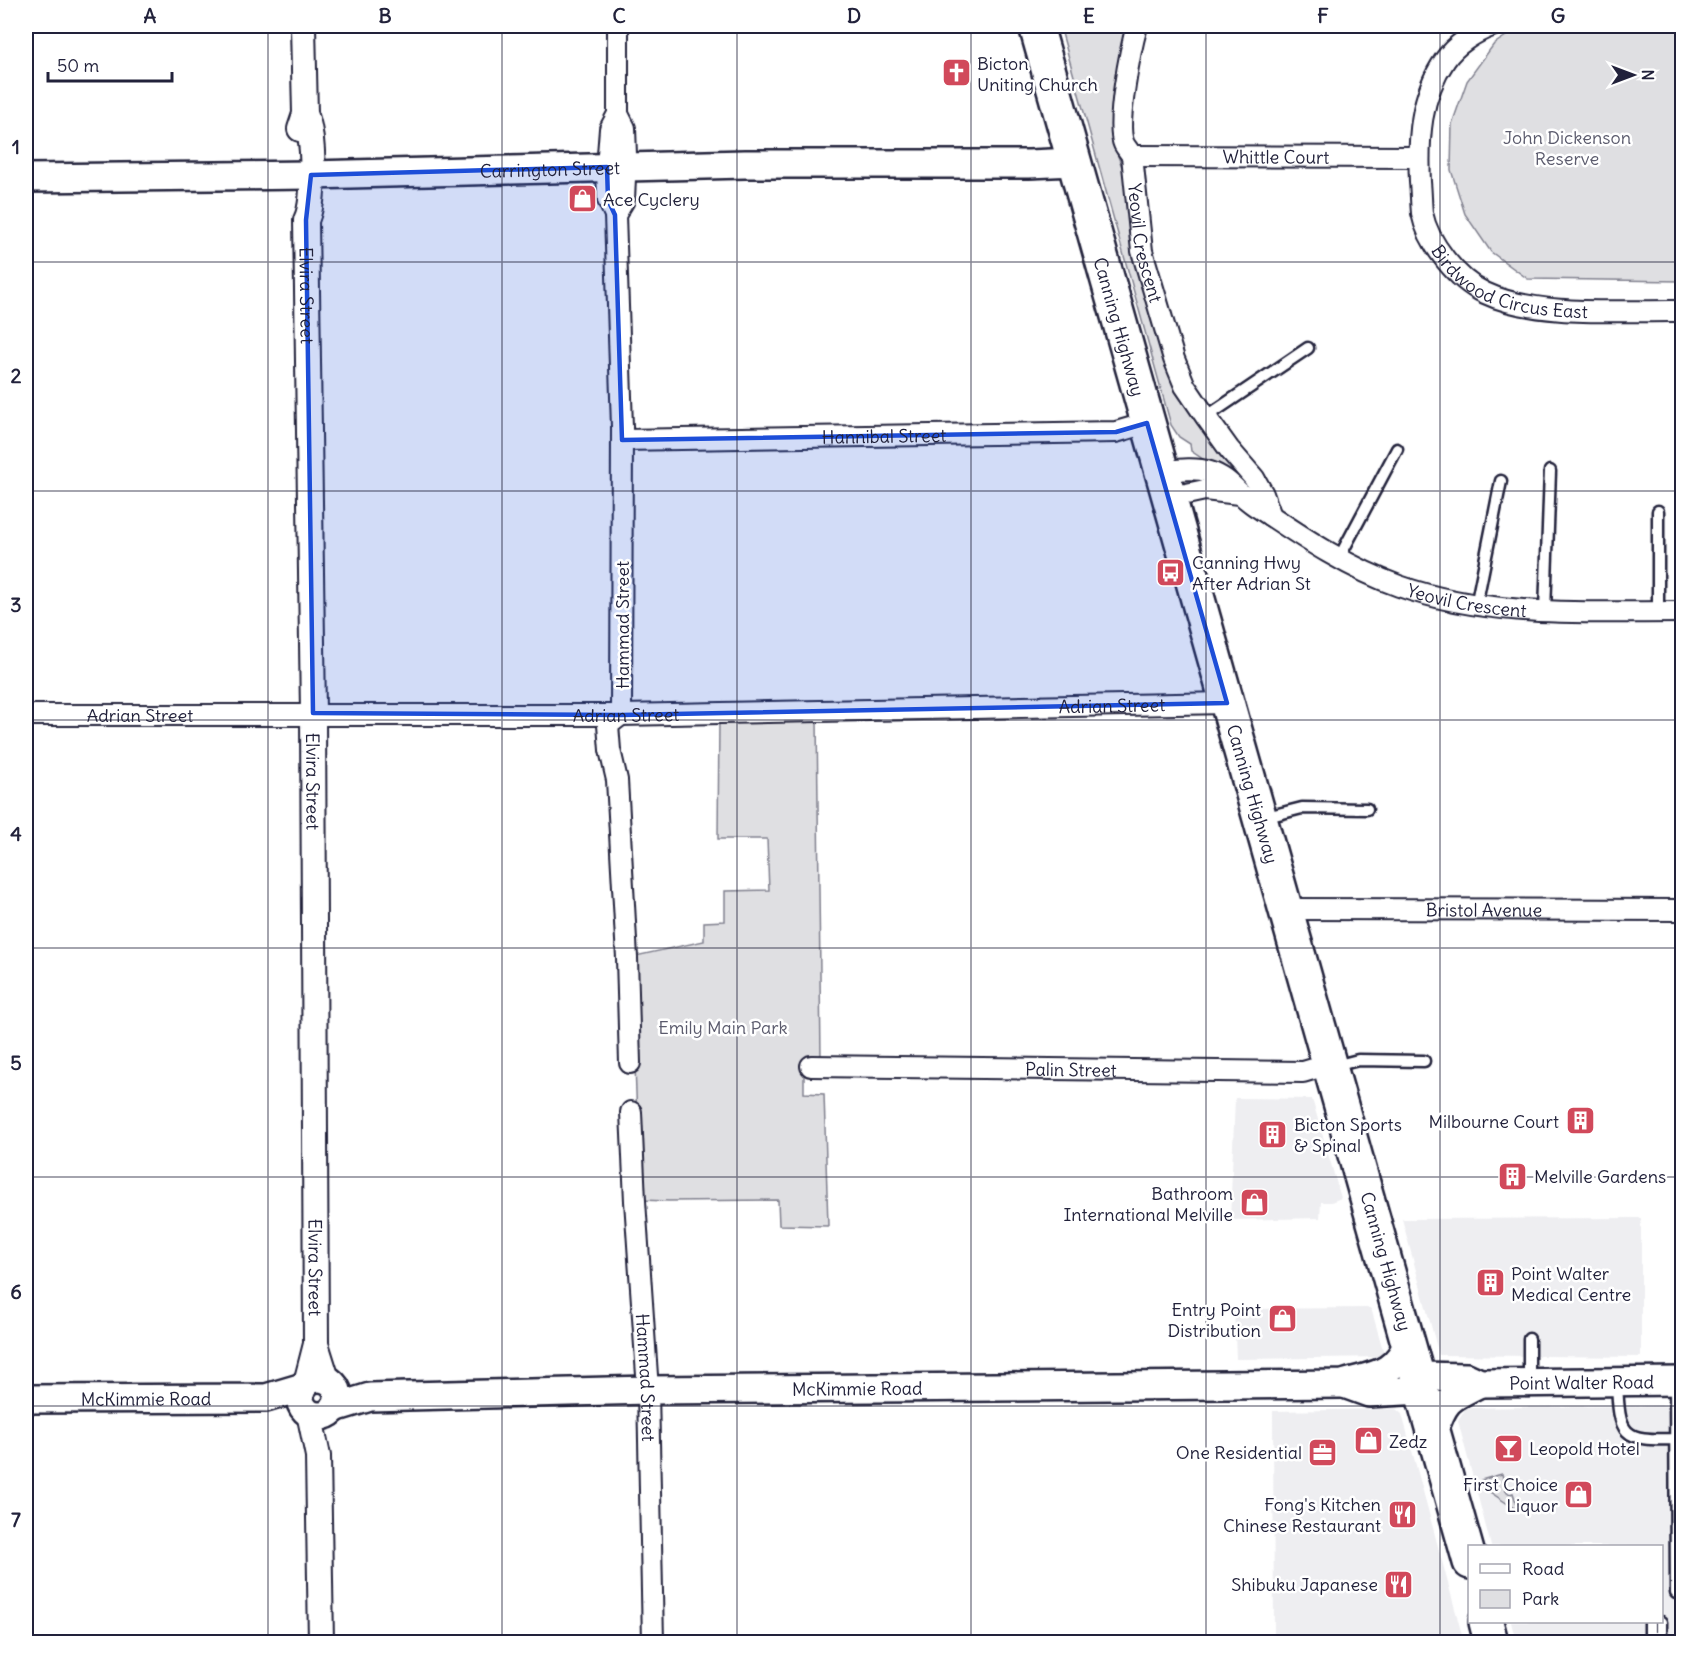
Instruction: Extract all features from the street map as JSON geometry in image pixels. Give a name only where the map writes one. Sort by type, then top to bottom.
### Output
[{"type":"highway","name":"Canning Highway","points":[[1036,26],[1468,1555]]},
{"type":"highway","points":[[1486,1623],[1491,1642]]},
{"type":"main road","name":"Carrington Street","points":[[26,178],[306,168],[617,161],[1029,164],[1072,154]]},
{"type":"main road","name":"Carrington Street","points":[[26,165],[306,168]]},
{"type":"main road","name":"McKimmie Road","points":[[26,1399],[319,1398],[648,1390],[1343,1384],[1395,1366],[1409,1342]]},
{"type":"main road","name":"Point Walter Road","points":[[1421,1383],[1467,1377],[1480,1383]]},
{"type":"main road","name":"Point Walter Road","points":[[1434,1431],[1439,1414],[1446,1402],[1455,1394],[1480,1383],[1679,1382]]},
{"type":"main road","name":"McKimmie Road","points":[[1343,1384],[1369,1393],[1421,1383]]},
{"type":"street","name":"Elvira Street","points":[[303,26],[305,114],[300,126],[311,210],[306,220],[313,714],[316,1344],[319,1398],[321,1642]]},
{"type":"street","name":"Hammad Street","points":[[618,26],[618,114],[610,129],[624,200],[615,215],[622,440],[621,715],[608,724],[610,750],[617,780],[627,958],[630,1063]]},
{"type":"street","name":"Yeovil Crescent","points":[[1137,26],[1124,96],[1121,130],[1124,144],[1132,156],[1142,250],[1161,319],[1185,386],[1229,450],[1254,478],[1271,516]]},
{"type":"street","name":"Birdwood Circus East","points":[[1492,26],[1464,40],[1445,58],[1429,87],[1421,118],[1419,157],[1422,215],[1439,252],[1460,277],[1484,293],[1512,303],[1564,310],[1683,311]]},
{"type":"street","name":"Whittle Court","points":[[1132,156],[1419,157]]},
{"type":"street","name":"Hannibal Street","points":[[622,440],[1116,432],[1147,423]]},
{"type":"street","name":"Yeovil Crescent","points":[[1164,485],[1190,469],[1209,472],[1229,481],[1239,494],[1339,558],[1397,585],[1444,599],[1476,606],[1545,611],[1683,612]]},
{"type":"street","name":"Yeovil Crescent","points":[[1164,485],[1239,494]]},
{"type":"street","name":"Adrian Street","points":[[26,715],[621,715],[1227,703]]},
{"type":"street","name":"Bristol Avenue","points":[[1286,909],[1683,910]]},
{"type":"street","name":"Palin Street","points":[[811,1066],[1304,1072],[1331,1066]]},
{"type":"street","name":"Hammad Street","points":[[631,1112],[648,1390],[653,1642]]},
{"type":"lane","points":[[1206,417],[1308,348]]},
{"type":"lane","points":[[1339,558],[1397,449]]},
{"type":"lane","points":[[1545,611],[1550,471]]},
{"type":"lane","points":[[1476,606],[1500,481]]},
{"type":"lane","points":[[1658,511],[1658,612]]},
{"type":"lane","points":[[1260,819],[1302,808],[1367,809]]},
{"type":"lane","points":[[1331,1066],[1358,1060],[1424,1061]]},
{"type":"lane","points":[[1529,1339],[1529,1383]]},
{"type":"lane","points":[[1617,1382],[1618,1415],[1628,1433],[1644,1440],[1675,1439]]},
{"type":"lane","points":[[1676,1593],[1675,1439],[1679,1382]]},
{"type":"lane","points":[[1650,1623],[1650,1642]]},
{"type":"lane","points":[[1661,1623],[1662,1642]]},
{"type":"highlighted area","points":[[607,167],[608,200],[615,215],[622,440],[1116,432],[1147,423],[1227,703],[621,715],[313,713],[306,220],[311,175]]},
{"type":"shaded area","points":[[1235,1098],[1312,1099],[1341,1198],[1331,1202],[1321,1202],[1320,1218],[1230,1220]]},
{"type":"shaded area","points":[[1641,1218],[1641,1357],[1439,1355],[1402,1219]]},
{"type":"shaded area","points":[[1371,1308],[1385,1357],[1236,1359],[1234,1309]]},
{"type":"shaded area","points":[[1682,1405],[1682,1642],[1516,1642],[1511,1623],[1663,1623],[1663,1545],[1491,1545],[1458,1421],[1466,1408]]},
{"type":"shaded area","points":[[1396,1409],[1402,1414],[1464,1642],[1274,1642],[1273,1411]]},
{"type":"green space","points":[[1060,26],[1130,26],[1114,133],[1115,148],[1125,175],[1149,301],[1246,483],[1242,485],[1191,451],[1190,444],[1179,437],[1171,425]]},
{"type":"green space","name":"John Dickenson Reserve","points":[[1521,26],[1682,26],[1682,281],[1528,279],[1491,252],[1465,214],[1451,170],[1452,124],[1467,81],[1494,44]]},
{"type":"green space","name":"Emily Main Park","points":[[817,720],[821,1059],[804,1059],[804,1093],[824,1094],[828,1226],[779,1225],[778,1200],[640,1200],[631,957],[704,941],[704,922],[725,921],[725,891],[769,890],[767,839],[718,839],[719,721]]},
{"type":"green space","points":[[1502,1474],[1506,1491],[1513,1493],[1518,1508],[1514,1508],[1484,1488],[1481,1480]]},
{"type":"place","name":"Bicton Uniting Church","points":[[956,73]]},
{"type":"place","name":"Ace Cyclery","points":[[582,199]]},
{"type":"place","name":"Canning Hwy After Adrian St","points":[[1171,572]]},
{"type":"place","name":"Milbourne Court","points":[[1580,1121]]},
{"type":"place","name":"Bicton Sports & Spinal","points":[[1273,1134]]},
{"type":"place","name":"Melville Gardens","points":[[1513,1176]]},
{"type":"place","name":"Bathroom International Melville","points":[[1254,1203]]},
{"type":"place","name":"Point Walter Medical Centre","points":[[1490,1283]]},
{"type":"place","name":"Entry Point Distribution","points":[[1282,1319]]},
{"type":"place","name":"Zedz","points":[[1368,1441]]},
{"type":"place","name":"Leopold Hotel","points":[[1508,1448]]},
{"type":"place","name":"One Residential","points":[[1323,1452]]},
{"type":"place","name":"First Choice Liquor","points":[[1579,1494]]},
{"type":"place","name":"Fong's Kitchen Chinese Restaurant","points":[[1402,1514]]},
{"type":"place","name":"Shibuku Japanese","points":[[1399,1584]]}]
